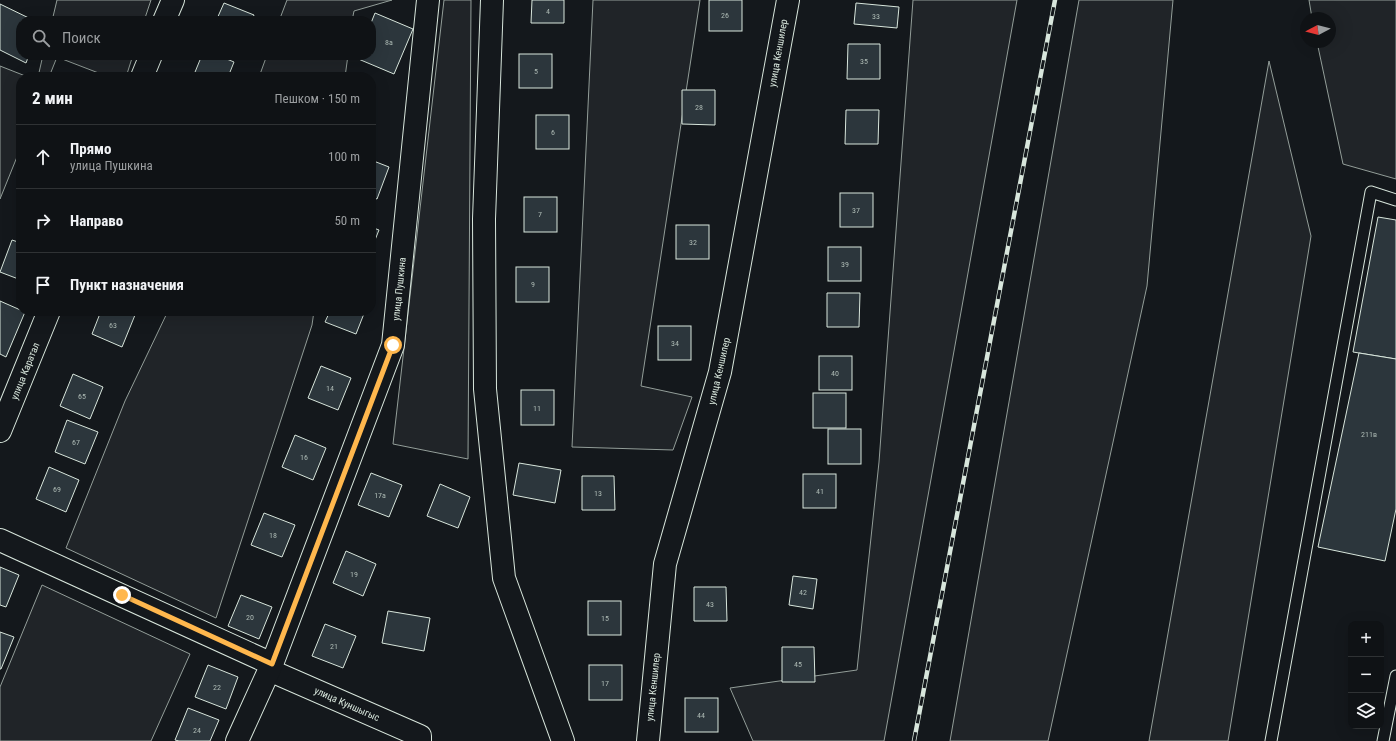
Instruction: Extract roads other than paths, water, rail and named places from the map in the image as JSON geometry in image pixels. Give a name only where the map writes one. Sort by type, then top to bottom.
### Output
[{"type":"street","points":[[166,16],[173,0]]},
{"type":"street","name":"улица Пушкина","points":[[237,741],[270,667],[393,345],[428,0]]},
{"type":"street","points":[[492,0],[484,219],[484,389],[504,578],[563,741]]},
{"type":"street","name":"улица Кеншилер","points":[[648,741],[665,564],[720,372],[788,0]]},
{"type":"street","points":[[144,72],[149,60]]},
{"type":"street","name":"улица Каратал","points":[[0,431],[47,316]]},
{"type":"street","points":[[0,540],[270,667]]},
{"type":"street","name":"улица Куншыгыс","points":[[270,667],[420,736],[420,741]]},
{"type":"lane","points":[[1270,741],[1371,192],[1396,200]]},
{"type":"lane","points":[[1383,741],[1396,676]]},
{"type":"railway","points":[[914,741],[1055,0]]}]
